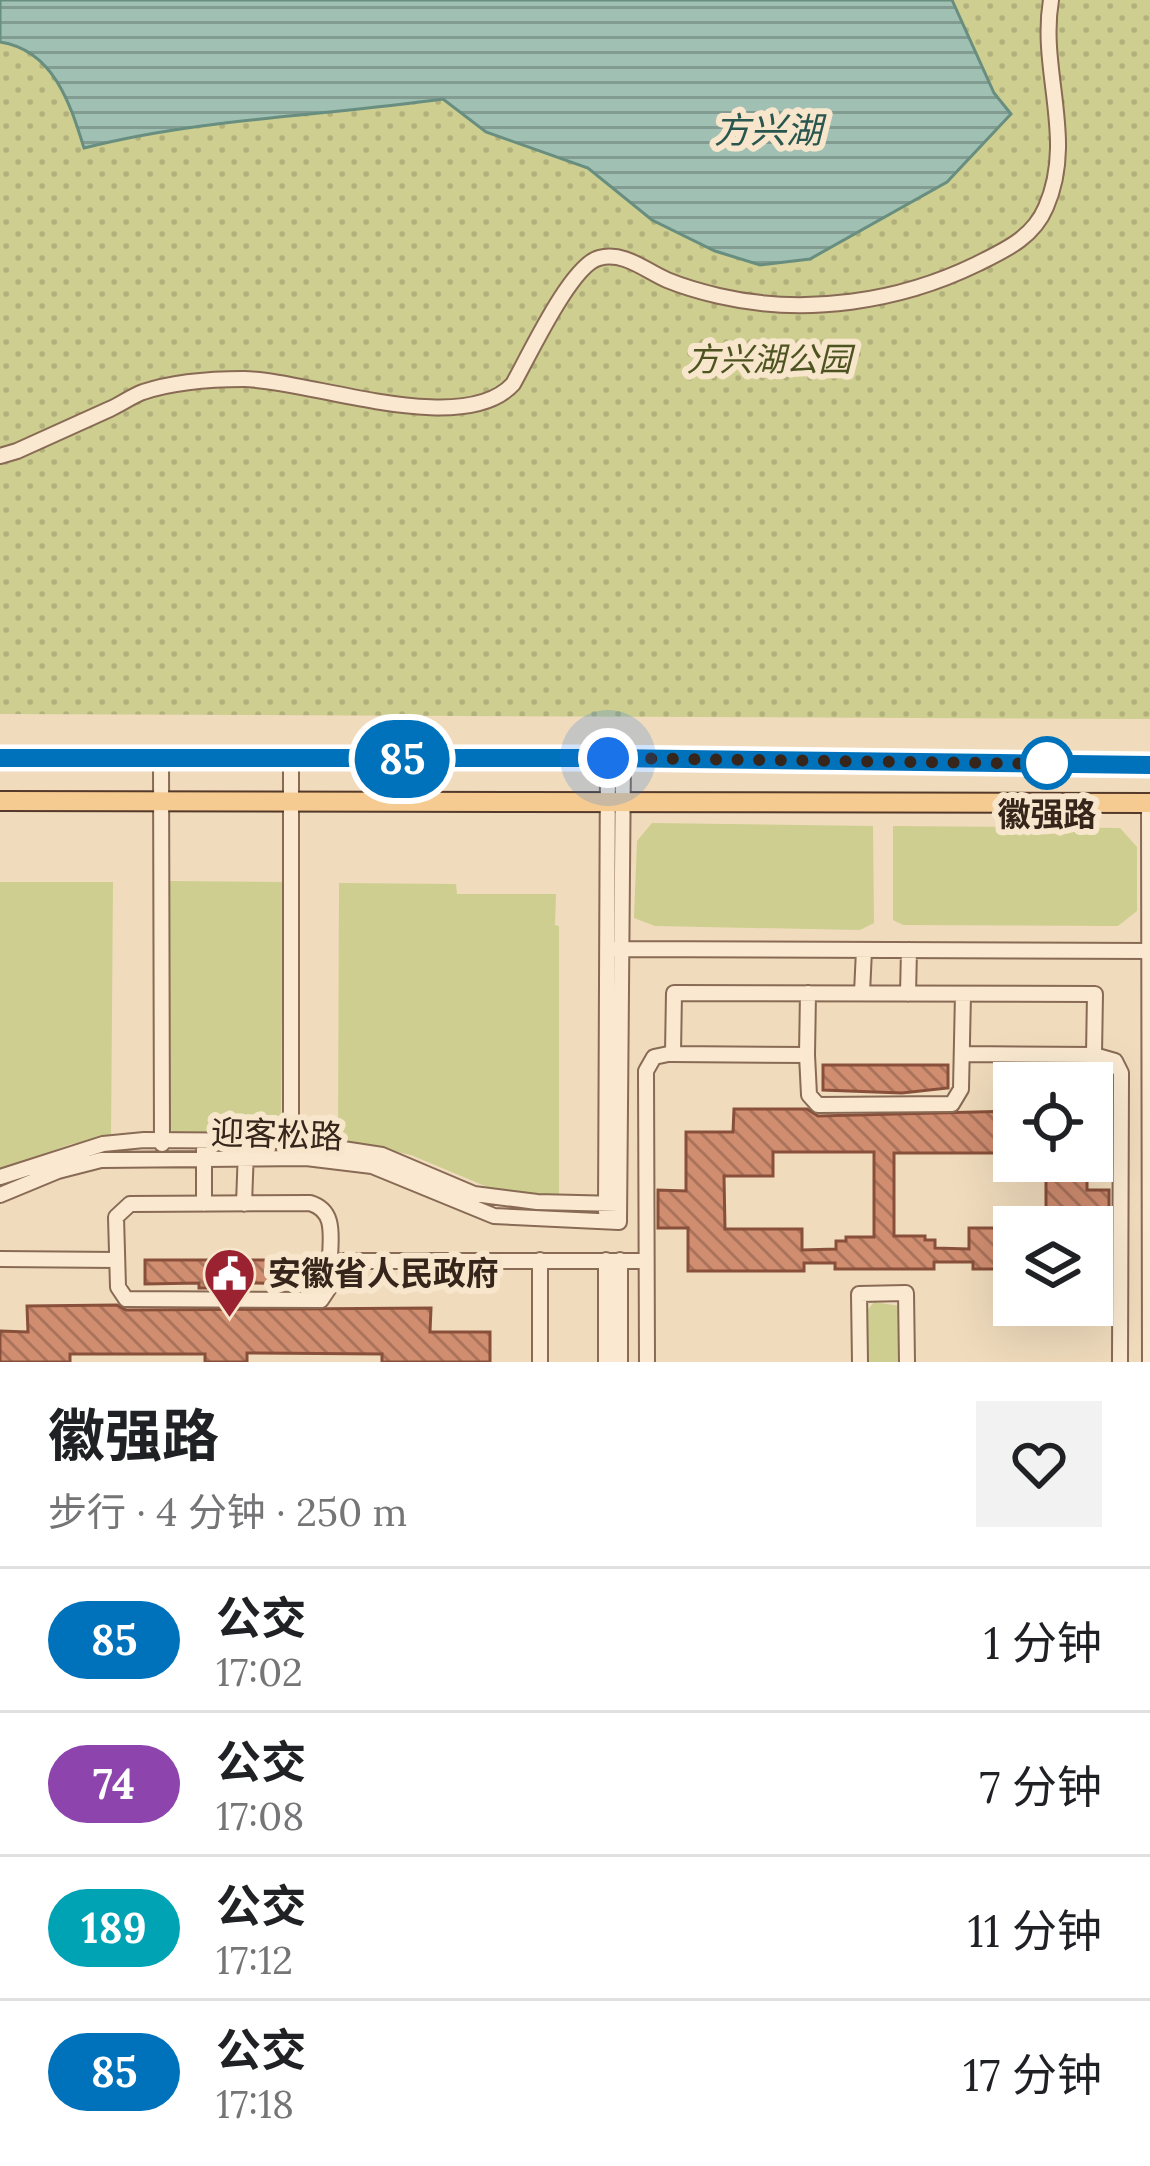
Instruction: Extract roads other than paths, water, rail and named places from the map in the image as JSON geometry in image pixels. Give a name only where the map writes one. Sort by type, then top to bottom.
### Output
[{"type":"main road","points":[[0,758],[615,758],[1150,765]]},
{"type":"main road","points":[[0,801],[1149,803]]},
{"type":"street","points":[[0,456],[142,392],[200,382],[277,382],[345,398],[413,404],[483,403],[513,384],[580,270],[600,257],[626,260],[692,289],[760,303],[834,304],[907,291],[951,277],[1024,237],[1049,200],[1060,130],[1047,33],[1051,0]]},
{"type":"street","points":[[612,1204],[615,758]]},
{"type":"street","points":[[161,759],[162,1158]]},
{"type":"street","points":[[291,759],[291,1158]]},
{"type":"street","points":[[1149,803],[1150,1362]]},
{"type":"street","points":[[616,949],[1149,951]]},
{"type":"street","points":[[862,993],[864,950]]},
{"type":"street","points":[[908,994],[909,950]]},
{"type":"street","points":[[672,1054],[674,993],[1095,994],[1094,1054]]},
{"type":"street","points":[[808,993],[808,1091],[818,1105],[947,1106],[961,1093],[963,994]]},
{"type":"street","points":[[647,1362],[646,1065],[654,1057],[672,1054],[807,1055]]},
{"type":"street","points":[[962,1054],[1094,1054],[1115,1061],[1120,1073],[1120,1362]]},
{"type":"street","points":[[204,1140],[204,1204]]},
{"type":"street","points":[[244,1204],[246,1141]]},
{"type":"street","name":"迎客松路","points":[[0,1177],[103,1144],[291,1141],[382,1155],[474,1194],[612,1204],[613,1222],[494,1216],[372,1166],[291,1158],[86,1163],[0,1195]]},
{"type":"street","points":[[613,1182],[646,1182]]},
{"type":"street","points":[[244,1204],[321,1207],[329,1217],[330,1261],[329,1288],[321,1300],[129,1300],[119,1293],[116,1217],[124,1207],[244,1204]]},
{"type":"street","points":[[0,1258],[117,1260]]},
{"type":"street","points":[[540,1260],[540,1362]]},
{"type":"street","points":[[606,1362],[613,1260]]},
{"type":"street","points":[[613,1260],[620,1362]]},
{"type":"street","points":[[330,1261],[646,1261]]},
{"type":"street","points":[[860,1362],[859,1294],[907,1293],[907,1362]]},
{"type":"water","name":"方兴湖","points":[[0,0],[952,0],[994,93],[1011,114],[947,182],[810,259],[760,265],[715,251],[652,220],[588,168],[486,132],[443,99],[218,124],[84,148],[65,97],[46,67],[18,47],[0,42]]},
{"type":"place","name":"徽强路","points":[[1047,763]]},
{"type":"place","name":"安徽省人民政府","points":[[229,1319]]},
{"type":"park label","name":"方兴湖公园","points":[[769,359]]}]
